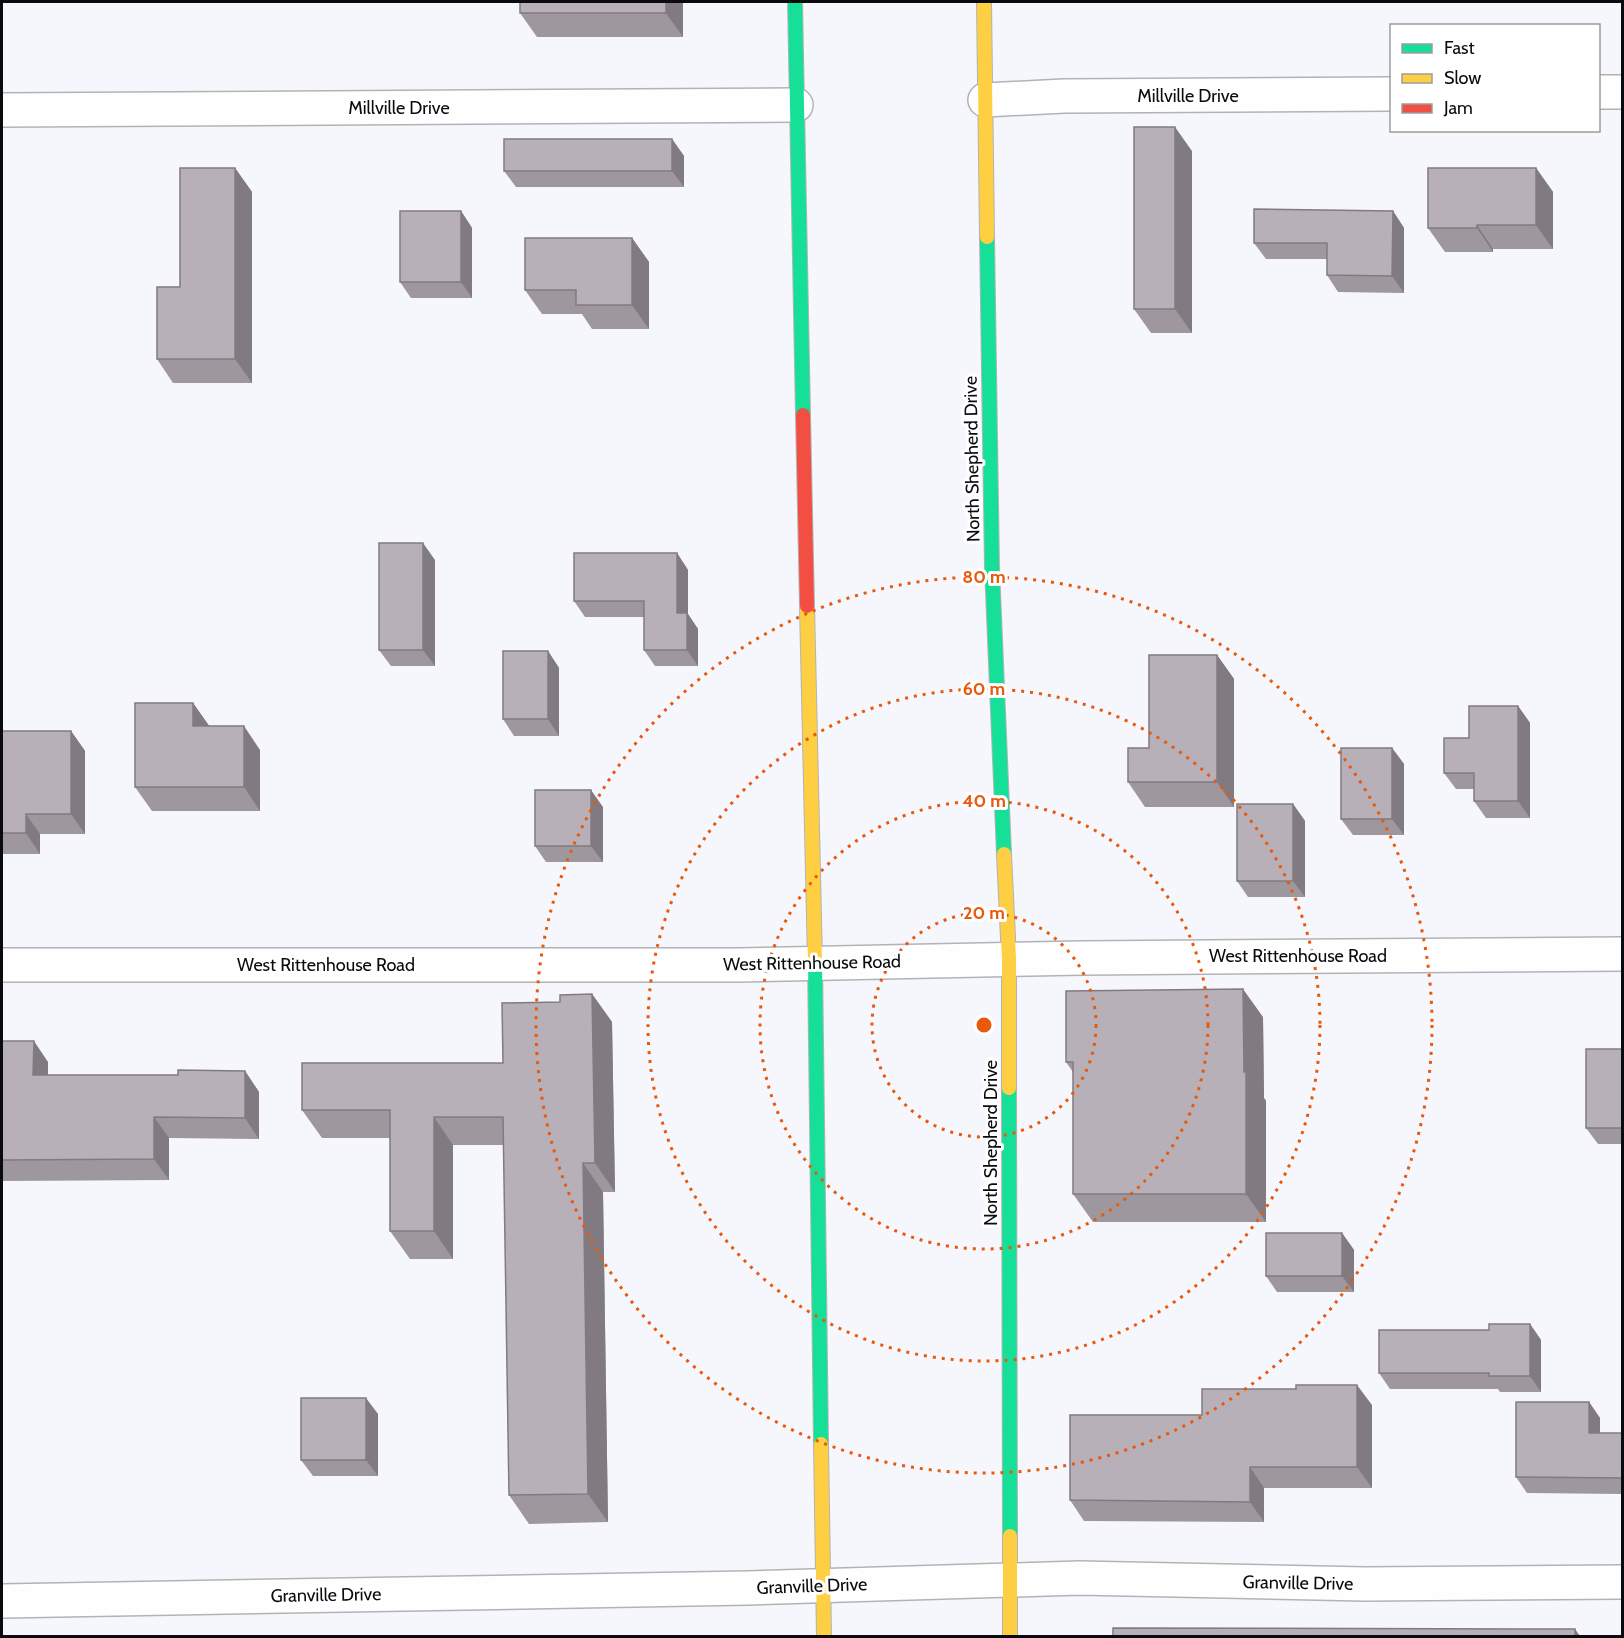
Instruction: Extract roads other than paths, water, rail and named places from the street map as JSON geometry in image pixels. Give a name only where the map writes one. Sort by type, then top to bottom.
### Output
[{"type":"main road","points":[[795,2],[815,963],[824,1636]]},
{"type":"main road","name":"North Shepherd Drive","points":[[984,2],[992,568],[1009,959],[1010,1636]]},
{"type":"street","points":[[1600,92],[1623,92]]},
{"type":"street","name":"Millville Drive","points":[[985,100],[1064,96],[1390,94]]},
{"type":"street","name":"Millville Drive","points":[[2,110],[796,105]]},
{"type":"street","name":"West Rittenhouse Road","points":[[2,965],[739,965],[1009,959],[1623,954]]},
{"type":"street","name":"Granville Drive","points":[[2,1601],[1079,1578],[1365,1584],[1623,1582]]}]
